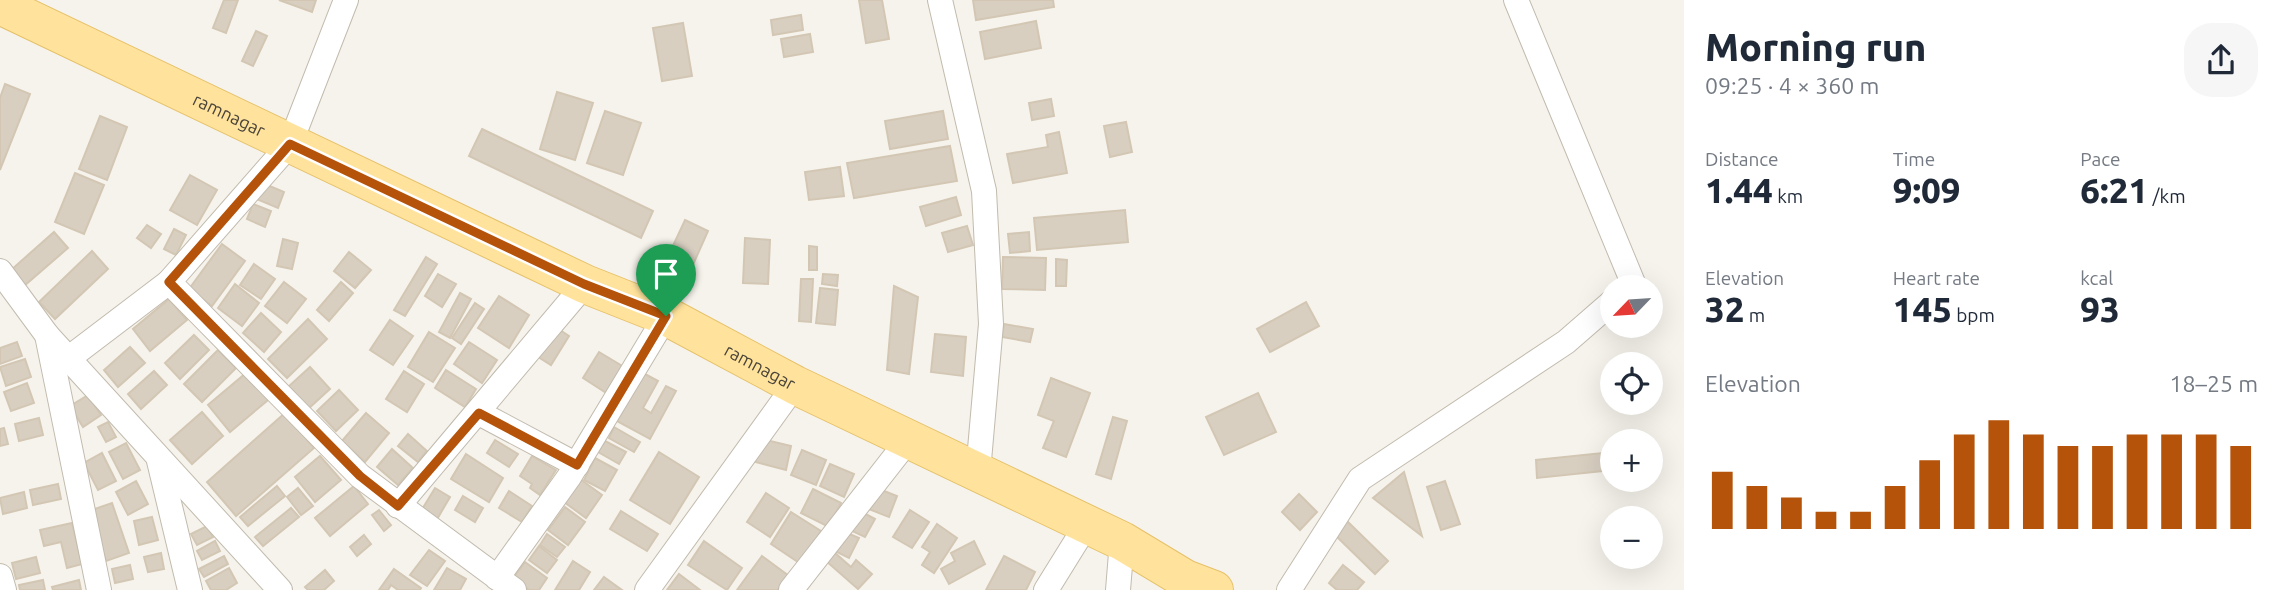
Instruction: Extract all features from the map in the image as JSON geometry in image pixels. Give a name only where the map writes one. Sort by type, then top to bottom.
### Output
[{"type":"main road","name":"ramnagar","points":[[16,8],[290,144],[584,284],[666,316],[795,385],[1122,541],[1195,586]]},
{"type":"street","points":[[69,358],[169,282],[290,144],[346,0]]},
{"type":"street","points":[[940,0],[984,191],[991,324],[978,472]]},
{"type":"street","points":[[1516,0],[1630,275]]},
{"type":"street","points":[[0,271],[10,297],[280,590]]},
{"type":"street","points":[[169,282],[360,476],[506,584],[666,316]]},
{"type":"street","points":[[398,506],[479,413],[584,284]]},
{"type":"street","points":[[1289,590],[1360,479],[1566,342],[1600,312]]},
{"type":"street","points":[[47,335],[99,590]]},
{"type":"street","points":[[647,590],[795,385]]},
{"type":"street","points":[[479,413],[577,465]]},
{"type":"street","points":[[791,590],[909,439]]},
{"type":"street","points":[[159,458],[190,590]]},
{"type":"street","points":[[1046,590],[1087,524]]},
{"type":"street","points":[[1118,590],[1122,541]]},
{"type":"street","points":[[0,576],[4,590]]},
{"type":"building","points":[[224,0],[238,0],[226,33],[213,28]]},
{"type":"building","points":[[279,0],[316,0],[312,12]]},
{"type":"building","points":[[859,0],[882,0],[889,39],[866,43]]},
{"type":"building","points":[[973,0],[1053,0],[1054,7],[976,20]]},
{"type":"building","points":[[801,15],[803,30],[773,35],[771,20]]},
{"type":"building","points":[[1036,21],[1041,48],[985,59],[980,32]]},
{"type":"building","points":[[683,23],[692,76],[662,81],[653,28]]},
{"type":"building","points":[[256,31],[267,36],[253,66],[242,61]]},
{"type":"building","points":[[810,34],[813,52],[784,57],[781,39]]},
{"type":"building","points":[[5,84],[30,94],[0,170],[0,98]]},
{"type":"building","points":[[557,92],[593,103],[575,160],[540,149]]},
{"type":"building","points":[[1051,99],[1054,116],[1032,120],[1029,103]]},
{"type":"building","points":[[605,111],[641,123],[623,175],[587,163]]},
{"type":"building","points":[[943,111],[948,139],[890,149],[885,121]]},
{"type":"building","points":[[100,116],[127,127],[107,180],[79,169]]},
{"type":"building","points":[[1126,122],[1132,152],[1110,157],[1104,126]]},
{"type":"building","points":[[482,129],[653,211],[641,238],[469,156]]},
{"type":"building","points":[[1059,132],[1067,173],[1013,183],[1007,154],[1048,147],[1046,135]]},
{"type":"building","points":[[950,146],[957,181],[854,198],[847,163]]},
{"type":"building","points":[[840,167],[844,196],[809,200],[805,172]]},
{"type":"building","points":[[75,173],[104,185],[84,234],[55,222]]},
{"type":"building","points":[[190,175],[217,190],[197,225],[170,210]]},
{"type":"building","points":[[260,182],[284,192],[278,208],[254,198]]},
{"type":"building","points":[[956,197],[961,215],[926,226],[920,207]]},
{"type":"building","points":[[253,204],[271,211],[265,227],[247,219]]},
{"type":"building","points":[[1125,210],[1128,242],[1037,250],[1034,218]]},
{"type":"building","points":[[685,220],[708,231],[688,276],[664,265]]},
{"type":"building","points":[[147,225],[161,234],[151,248],[137,238]]},
{"type":"building","points":[[967,226],[973,245],[948,252],[942,233]]},
{"type":"building","points":[[174,229],[186,235],[176,255],[164,249]]},
{"type":"building","points":[[54,232],[68,248],[24,286],[11,270]]},
{"type":"building","points":[[1029,232],[1030,251],[1010,253],[1008,234]]},
{"type":"building","points":[[745,238],[770,240],[768,284],[743,283]]},
{"type":"building","points":[[283,239],[298,243],[292,269],[277,266]]},
{"type":"building","points":[[222,244],[245,261],[212,306],[189,289]]},
{"type":"building","points":[[809,246],[817,247],[817,270],[809,270]]},
{"type":"building","points":[[92,251],[108,269],[55,319],[39,302]]},
{"type":"building","points":[[349,252],[371,270],[355,288],[334,271]]},
{"type":"building","points":[[426,257],[437,264],[405,316],[394,310]]},
{"type":"building","points":[[1003,257],[1046,258],[1045,290],[1002,289]]},
{"type":"building","points":[[1056,259],[1067,260],[1066,286],[1056,286]]},
{"type":"building","points":[[254,264],[275,279],[261,299],[240,285]]},
{"type":"building","points":[[438,274],[456,284],[442,307],[425,296]]},
{"type":"building","points":[[823,274],[838,275],[837,286],[822,284]]},
{"type":"building","points":[[801,279],[813,279],[811,322],[799,321]]},
{"type":"building","points":[[284,282],[306,299],[287,323],[265,306]]},
{"type":"building","points":[[341,282],[353,293],[329,321],[317,310]]},
{"type":"building","points":[[235,284],[259,303],[242,326],[218,308]]},
{"type":"building","points":[[894,286],[918,297],[909,374],[887,370]]},
{"type":"building","points":[[820,288],[838,290],[835,325],[816,323]]},
{"type":"building","points":[[460,293],[471,299],[450,338],[439,332]]},
{"type":"building","points":[[499,296],[529,315],[509,348],[478,328]]},
{"type":"building","points":[[169,299],[187,320],[150,351],[133,329]]},
{"type":"building","points":[[1306,302],[1319,326],[1270,352],[1257,329]]},
{"type":"building","points":[[475,303],[484,309],[461,344],[452,338]]},
{"type":"building","points":[[261,313],[281,332],[264,352],[243,333]]},
{"type":"building","points":[[308,319],[327,339],[287,378],[268,359]]},
{"type":"building","points":[[390,320],[413,336],[393,365],[370,350]]},
{"type":"building","points":[[1004,324],[1033,329],[1030,342],[1002,337]]},
{"type":"building","points":[[554,326],[569,336],[551,365],[535,355]]},
{"type":"building","points":[[429,332],[455,348],[433,382],[408,367]]},
{"type":"building","points":[[935,334],[966,337],[963,376],[931,372]]},
{"type":"building","points":[[194,335],[209,350],[180,379],[165,363]]},
{"type":"building","points":[[17,342],[22,356],[0,364],[0,348]]},
{"type":"building","points":[[469,342],[497,360],[482,383],[454,364]]},
{"type":"building","points":[[130,347],[145,363],[118,387],[104,370]]},
{"type":"building","points":[[218,350],[236,368],[202,402],[184,384]]},
{"type":"building","points":[[599,352],[624,367],[608,394],[583,378]]},
{"type":"building","points":[[25,359],[31,377],[6,386],[0,367]]},
{"type":"building","points":[[310,367],[330,389],[308,409],[288,387]]},
{"type":"building","points":[[446,370],[476,389],[465,407],[435,388]]},
{"type":"building","points":[[154,371],[167,385],[141,409],[128,394]]},
{"type":"building","points":[[404,371],[424,384],[407,412],[386,399]]},
{"type":"building","points":[[246,373],[268,400],[230,432],[208,405]]},
{"type":"building","points":[[643,373],[658,381],[643,408],[651,413],[666,386],[676,391],[650,439],[617,421]]},
{"type":"building","points":[[1051,378],[1090,393],[1066,457],[1043,448],[1054,421],[1038,415]]},
{"type":"building","points":[[27,383],[34,403],[11,411],[4,392]]},
{"type":"building","points":[[339,390],[358,410],[336,431],[317,411]]},
{"type":"building","points":[[1258,393],[1276,432],[1224,455],[1206,417]]},
{"type":"building","points":[[88,395],[101,415],[83,427],[70,406]]},
{"type":"building","points":[[202,412],[223,436],[192,464],[170,440]]},
{"type":"building","points":[[285,413],[314,448],[236,516],[207,482]]},
{"type":"building","points":[[366,413],[389,433],[365,462],[342,441]]},
{"type":"building","points":[[1113,417],[1127,421],[1111,479],[1096,474]]},
{"type":"building","points":[[39,418],[43,435],[19,441],[15,424]]},
{"type":"building","points":[[108,422],[116,437],[106,442],[98,427]]},
{"type":"building","points":[[614,427],[640,442],[634,452],[609,438]]},
{"type":"building","points":[[4,428],[8,444],[0,446],[0,429]]},
{"type":"building","points":[[408,434],[427,451],[418,462],[398,446]]},
{"type":"building","points":[[758,438],[791,446],[786,470],[752,461]]},
{"type":"building","points":[[495,440],[518,454],[509,467],[487,453]]},
{"type":"building","points":[[605,441],[626,452],[619,464],[598,452]]},
{"type":"building","points":[[126,443],[140,470],[123,479],[109,452]]},
{"type":"building","points":[[392,449],[413,468],[398,485],[377,467]]},
{"type":"building","points":[[802,450],[826,460],[816,485],[791,475]]},
{"type":"building","points":[[659,452],[699,477],[670,524],[630,500]]},
{"type":"building","points":[[102,453],[116,481],[98,490],[84,463]]},
{"type":"building","points":[[1600,453],[1600,471],[1537,478],[1536,460]]},
{"type":"building","points":[[466,454],[503,478],[489,502],[451,479]]},
{"type":"building","points":[[320,456],[341,480],[315,502],[295,477]]},
{"type":"building","points":[[532,456],[556,470],[540,495],[530,488],[532,484],[520,476]]},
{"type":"building","points":[[595,458],[617,470],[605,491],[584,480]]},
{"type":"building","points":[[830,464],[854,474],[844,497],[820,486]]},
{"type":"building","points":[[1404,472],[1422,536],[1373,498]]},
{"type":"building","points":[[580,479],[602,495],[586,518],[564,502]]},
{"type":"building","points":[[136,481],[148,504],[128,515],[116,492]]},
{"type":"building","points":[[1445,481],[1460,524],[1441,530],[1427,487]]},
{"type":"building","points":[[58,484],[61,499],[33,505],[30,490]]},
{"type":"building","points":[[277,486],[285,496],[248,526],[240,517]]},
{"type":"building","points":[[354,486],[368,504],[330,536],[315,518]]},
{"type":"building","points":[[874,487],[897,496],[889,517],[866,508]]},
{"type":"building","points":[[298,488],[313,506],[301,515],[287,497]]},
{"type":"building","points":[[435,488],[450,497],[436,521],[421,511]]},
{"type":"building","points":[[813,489],[841,503],[829,527],[801,513]]},
{"type":"building","points":[[509,491],[532,506],[522,522],[499,508]]},
{"type":"building","points":[[24,492],[27,508],[3,514],[0,498]]},
{"type":"building","points":[[766,493],[789,508],[770,537],[747,522]]},
{"type":"building","points":[[1299,494],[1317,512],[1300,530],[1282,512]]},
{"type":"building","points":[[463,496],[483,508],[475,522],[455,510]]},
{"type":"building","points":[[112,503],[129,553],[106,561],[89,511]]},
{"type":"building","points":[[565,507],[585,522],[568,545],[548,530]]},
{"type":"building","points":[[291,508],[299,517],[263,546],[255,537]]},
{"type":"building","points":[[379,510],[391,525],[384,531],[372,515]]},
{"type":"building","points":[[858,510],[875,519],[865,537],[848,529]]},
{"type":"building","points":[[910,510],[929,522],[912,548],[893,537]]},
{"type":"building","points":[[621,511],[658,534],[647,551],[610,529]]},
{"type":"building","points":[[791,512],[821,531],[801,564],[771,544]]},
{"type":"building","points":[[152,517],[158,540],[139,545],[134,521]]},
{"type":"building","points":[[1347,521],[1388,561],[1375,574],[1334,534]]},
{"type":"building","points":[[72,523],[82,564],[67,568],[61,542],[44,546],[40,530]]},
{"type":"building","points":[[937,524],[957,538],[934,573],[922,565],[930,552],[922,547]]},
{"type":"building","points":[[207,526],[213,537],[197,545],[191,534]]},
{"type":"building","points":[[845,532],[859,538],[849,558],[835,551]]},
{"type":"building","points":[[547,534],[565,547],[557,557],[540,545]]},
{"type":"building","points":[[364,535],[371,544],[357,556],[350,547]]},
{"type":"building","points":[[215,541],[220,551],[202,560],[197,551]]},
{"type":"building","points":[[704,541],[742,568],[727,590],[688,565]]},
{"type":"building","points":[[974,541],[985,564],[949,584],[941,569],[955,561],[951,553]]},
{"type":"building","points":[[539,546],[557,560],[547,573],[529,560]]},
{"type":"building","points":[[429,550],[445,561],[427,586],[410,575]]},
{"type":"building","points":[[834,552],[851,567],[856,560],[872,574],[858,589],[826,561]]},
{"type":"building","points":[[161,553],[164,569],[148,572],[144,557]]},
{"type":"building","points":[[224,556],[228,564],[204,577],[199,569]]},
{"type":"building","points":[[762,556],[789,576],[778,590],[737,590]]},
{"type":"building","points":[[1004,556],[1035,572],[1026,590],[986,590]]},
{"type":"building","points":[[36,557],[40,573],[16,579],[12,563]]},
{"type":"building","points":[[573,561],[590,572],[579,590],[555,590]]},
{"type":"building","points":[[525,562],[547,578],[539,590],[529,590],[513,578]]},
{"type":"building","points":[[130,565],[133,579],[115,583],[112,569]]},
{"type":"building","points":[[1343,565],[1364,582],[1357,590],[1337,590],[1329,583]]},
{"type":"building","points":[[229,568],[237,583],[226,590],[211,590],[206,581]]},
{"type":"building","points":[[447,568],[466,579],[460,590],[434,590]]},
{"type":"building","points":[[394,569],[421,588],[420,590],[398,590],[391,585],[388,590],[379,590]]},
{"type":"building","points":[[325,570],[334,581],[324,590],[308,590],[305,587]]},
{"type":"building","points":[[679,574],[700,590],[667,590]]},
{"type":"building","points":[[604,577],[622,590],[594,590]]},
{"type":"building","points":[[43,580],[45,590],[20,590],[19,585]]},
{"type":"building","points":[[79,580],[81,590],[53,590],[52,587]]},
{"type":"route","points":[[290,144],[584,284],[666,316],[577,465],[479,413],[398,506],[360,476],[169,282],[290,144]]}]
